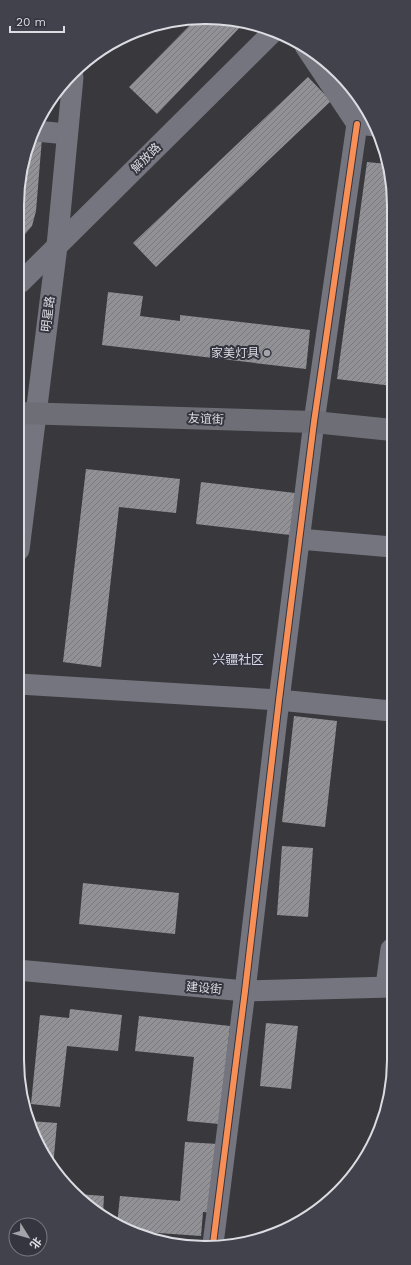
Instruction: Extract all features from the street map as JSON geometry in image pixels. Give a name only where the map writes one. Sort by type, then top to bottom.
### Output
[{"type":"street","name":"解放路","points":[[24,279],[269,36]]},
{"type":"street","points":[[213,1241],[314,422],[366,126],[319,64]]},
{"type":"street","name":"明星路","points":[[24,474],[28,413],[57,246],[72,82]]},
{"type":"street","points":[[40,132],[67,134]]},
{"type":"street","name":"友谊街","points":[[28,413],[314,422],[387,429]]},
{"type":"street","points":[[299,539],[387,547]]},
{"type":"street","points":[[24,684],[279,700],[387,711]]},
{"type":"street","name":"建设街","points":[[24,971],[245,991],[387,986]]},
{"type":"building","points":[[217,24],[240,27],[157,114],[129,87],[190,25]]},
{"type":"building","points":[[308,77],[331,101],[156,267],[133,243]]},
{"type":"building","points":[[37,138],[42,138],[36,211],[32,226],[24,235],[24,194],[27,170]]},
{"type":"building","points":[[367,162],[382,164],[387,194],[387,385],[337,379]]},
{"type":"building","points":[[108,292],[143,296],[140,316],[180,321],[180,315],[310,330],[306,369],[102,345]]},
{"type":"building","points":[[86,469],[180,479],[176,513],[119,507],[101,667],[63,662]]},
{"type":"building","points":[[201,482],[295,493],[290,535],[196,524]]},
{"type":"building","points":[[294,716],[337,721],[325,827],[282,822]]},
{"type":"building","points":[[282,846],[313,848],[308,917],[277,915]]},
{"type":"building","points":[[83,883],[179,893],[175,934],[79,924]]},
{"type":"building","points":[[70,1009],[122,1015],[118,1051],[67,1046],[60,1107],[31,1104],[40,1015],[69,1018]]},
{"type":"building","points":[[139,1016],[230,1026],[219,1124],[187,1121],[194,1057],[135,1051]]},
{"type":"building","points":[[266,1023],[298,1026],[291,1089],[260,1086]]},
{"type":"building","points":[[35,1121],[57,1123],[54,1158],[48,1150]]},
{"type":"building","points":[[185,1142],[218,1144],[213,1213],[203,1212],[201,1236],[152,1233],[118,1218],[120,1196],[180,1201]]},
{"type":"building","points":[[84,1195],[104,1196],[103,1209]]},
{"type":"cycle path","points":[[213,1241],[314,422],[357,124]]},
{"type":"place","name":"家美灯具","points":[[267,353]]},
{"type":"district","name":"兴疆社区","points":[[238,659]]}]
